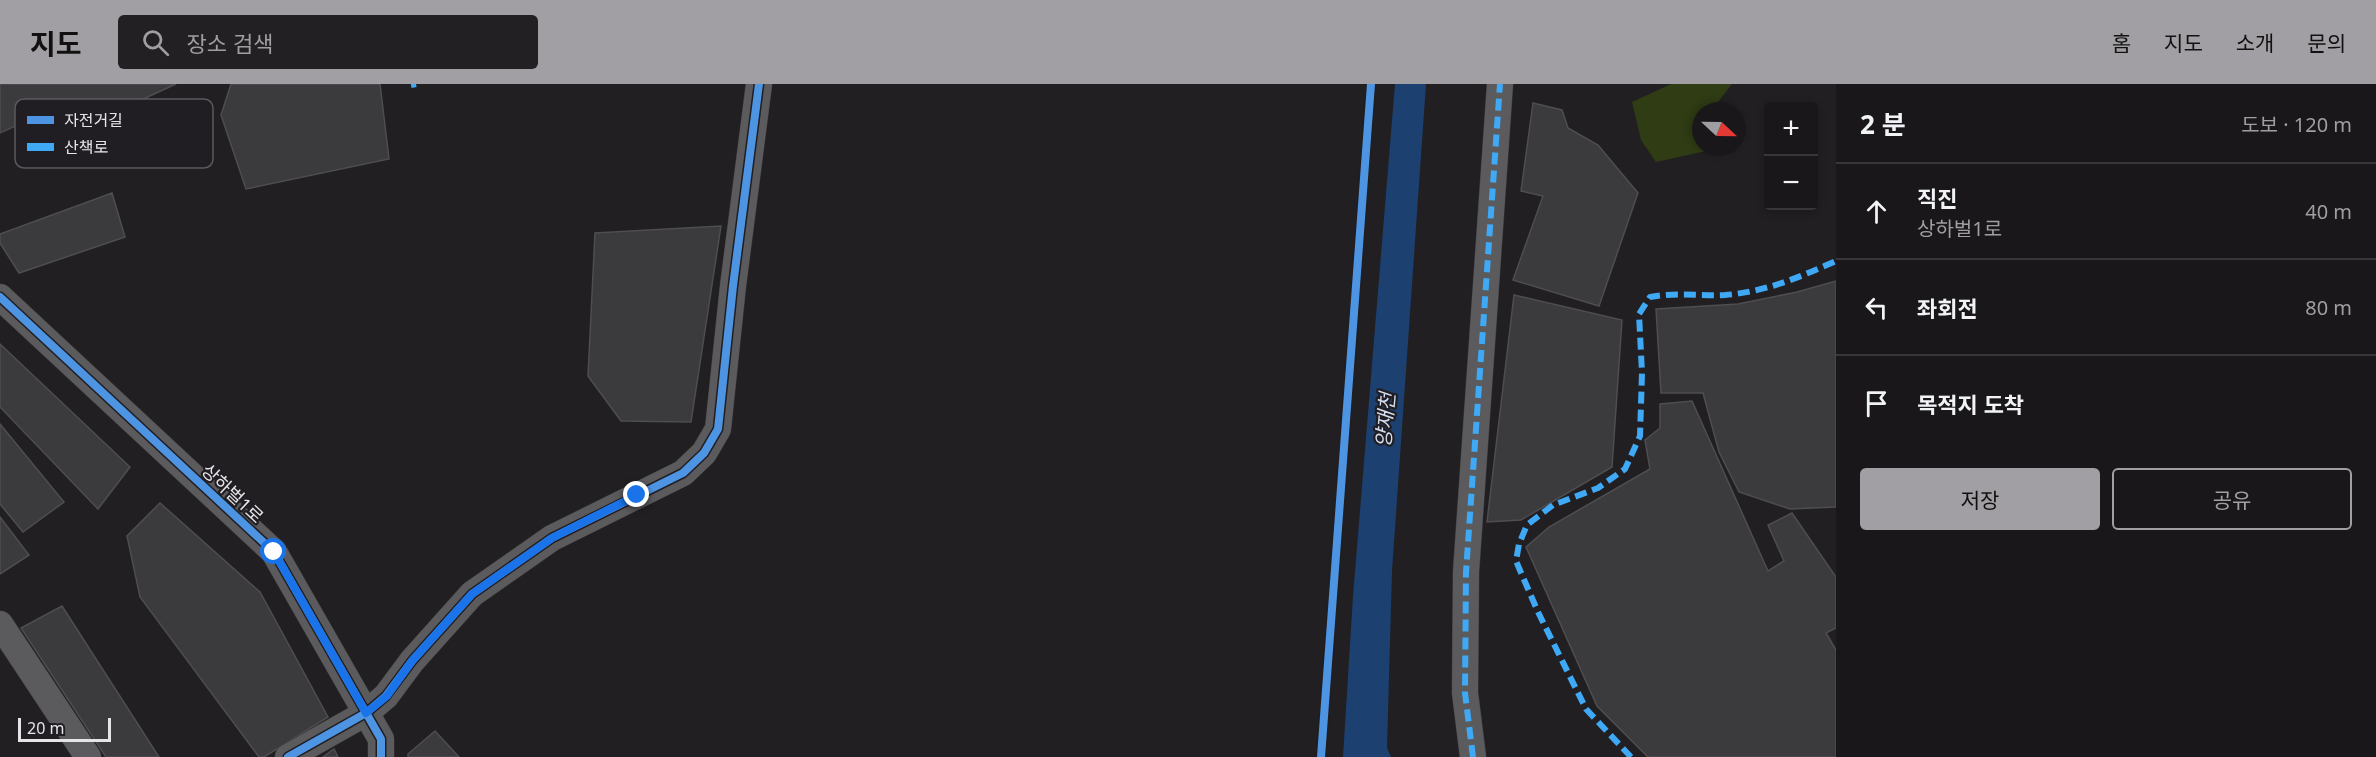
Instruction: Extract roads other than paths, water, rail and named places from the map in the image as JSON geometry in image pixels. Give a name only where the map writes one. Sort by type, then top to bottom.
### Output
[{"type":"street","points":[[288,757],[366,713],[387,696],[412,661],[472,594],[552,538],[683,473],[704,453],[718,429],[732,286],[759,84]]},
{"type":"street","points":[[1473,757],[1464,693],[1466,572],[1500,84]]},
{"type":"street","name":"상하벌1로","points":[[0,297],[274,552],[381,740],[381,757]]},
{"type":"street","points":[[0,624],[88,757]]},
{"type":"water","name":"양재천","points":[[1395,84],[1426,84],[1392,571],[1387,748],[1391,757],[1343,757],[1353,596]]}]
